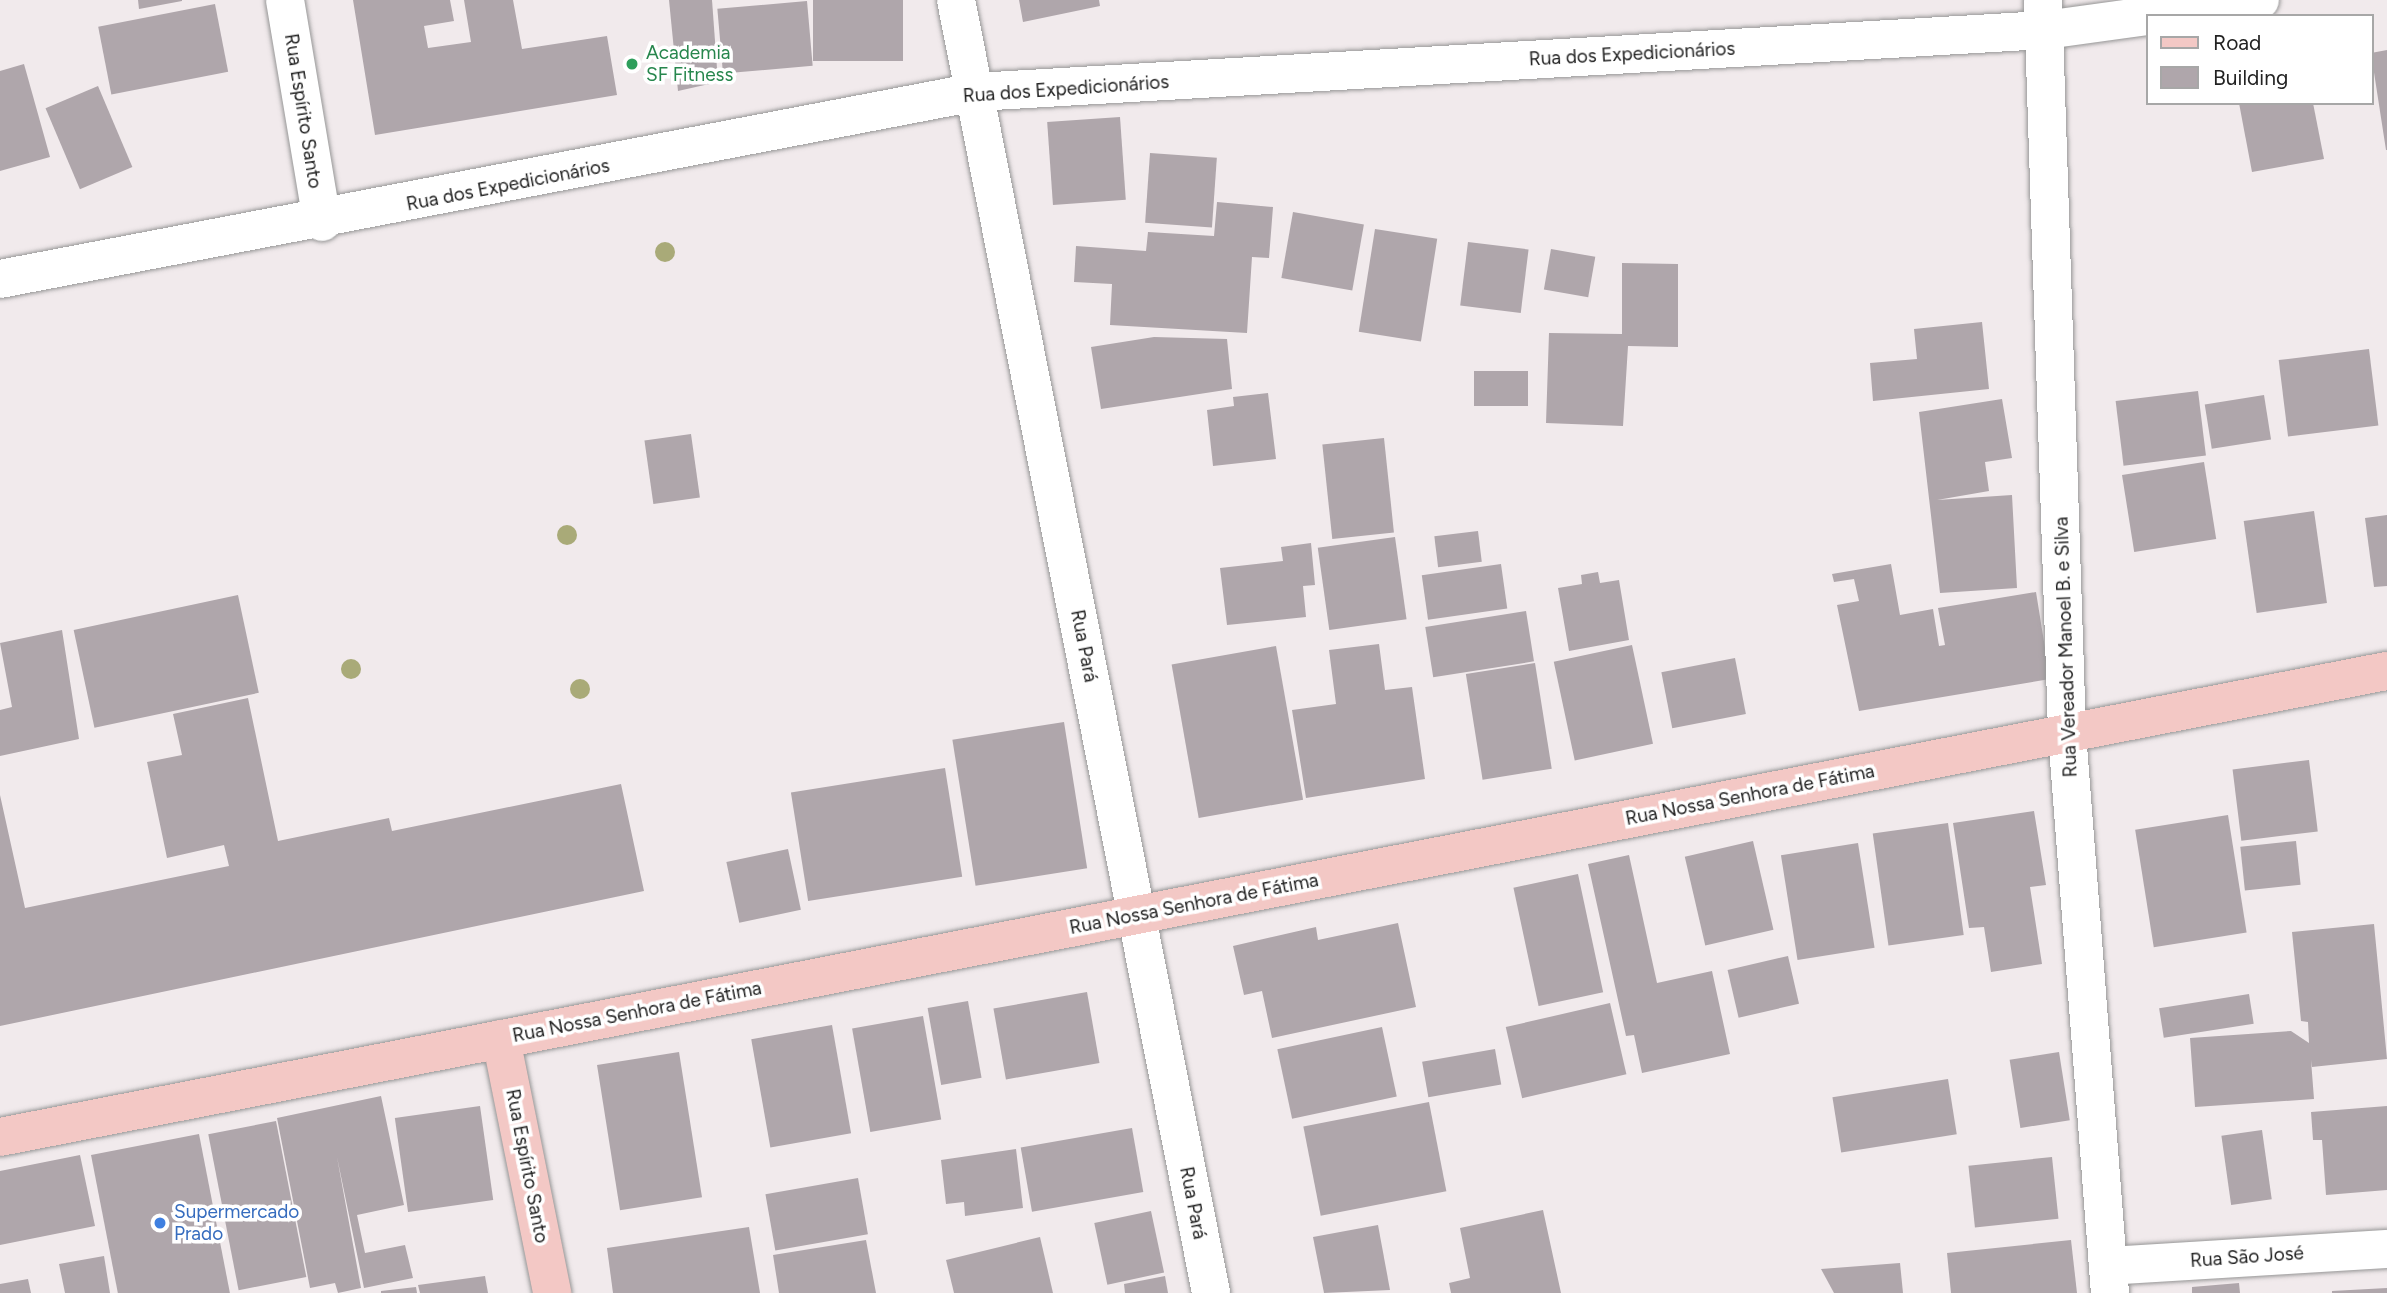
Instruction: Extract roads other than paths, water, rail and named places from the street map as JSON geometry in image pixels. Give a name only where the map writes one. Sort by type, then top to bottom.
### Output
[{"type":"street","name":"Rua Espírito Santo","points":[[285,0],[321,222]]},
{"type":"street","name":"Rua Pará","points":[[956,0],[1211,1293]]},
{"type":"street","name":"Rua dos Expedicionários","points":[[2161,14],[2260,0]]},
{"type":"street","name":"Rua dos Expedicionários","points":[[0,279],[321,222],[976,92],[2044,15],[2146,16]]},
{"type":"street","name":"Rua Vereador Manoel B. e Silva","points":[[2044,15],[2067,733],[2109,1280]]},
{"type":"street","name":"Rua Nossa Senhora de Fátima","points":[[0,1137],[2387,671]]},
{"type":"street","name":"Rua Espírito Santo","points":[[501,1039],[552,1293]]},
{"type":"street","name":"Rua São José","points":[[2109,1280],[2387,1249]]},
{"type":"place","name":"Academia SF Fitness","points":[[632,64]]},
{"type":"place","name":"Supermercado Prado","points":[[160,1223]]}]
